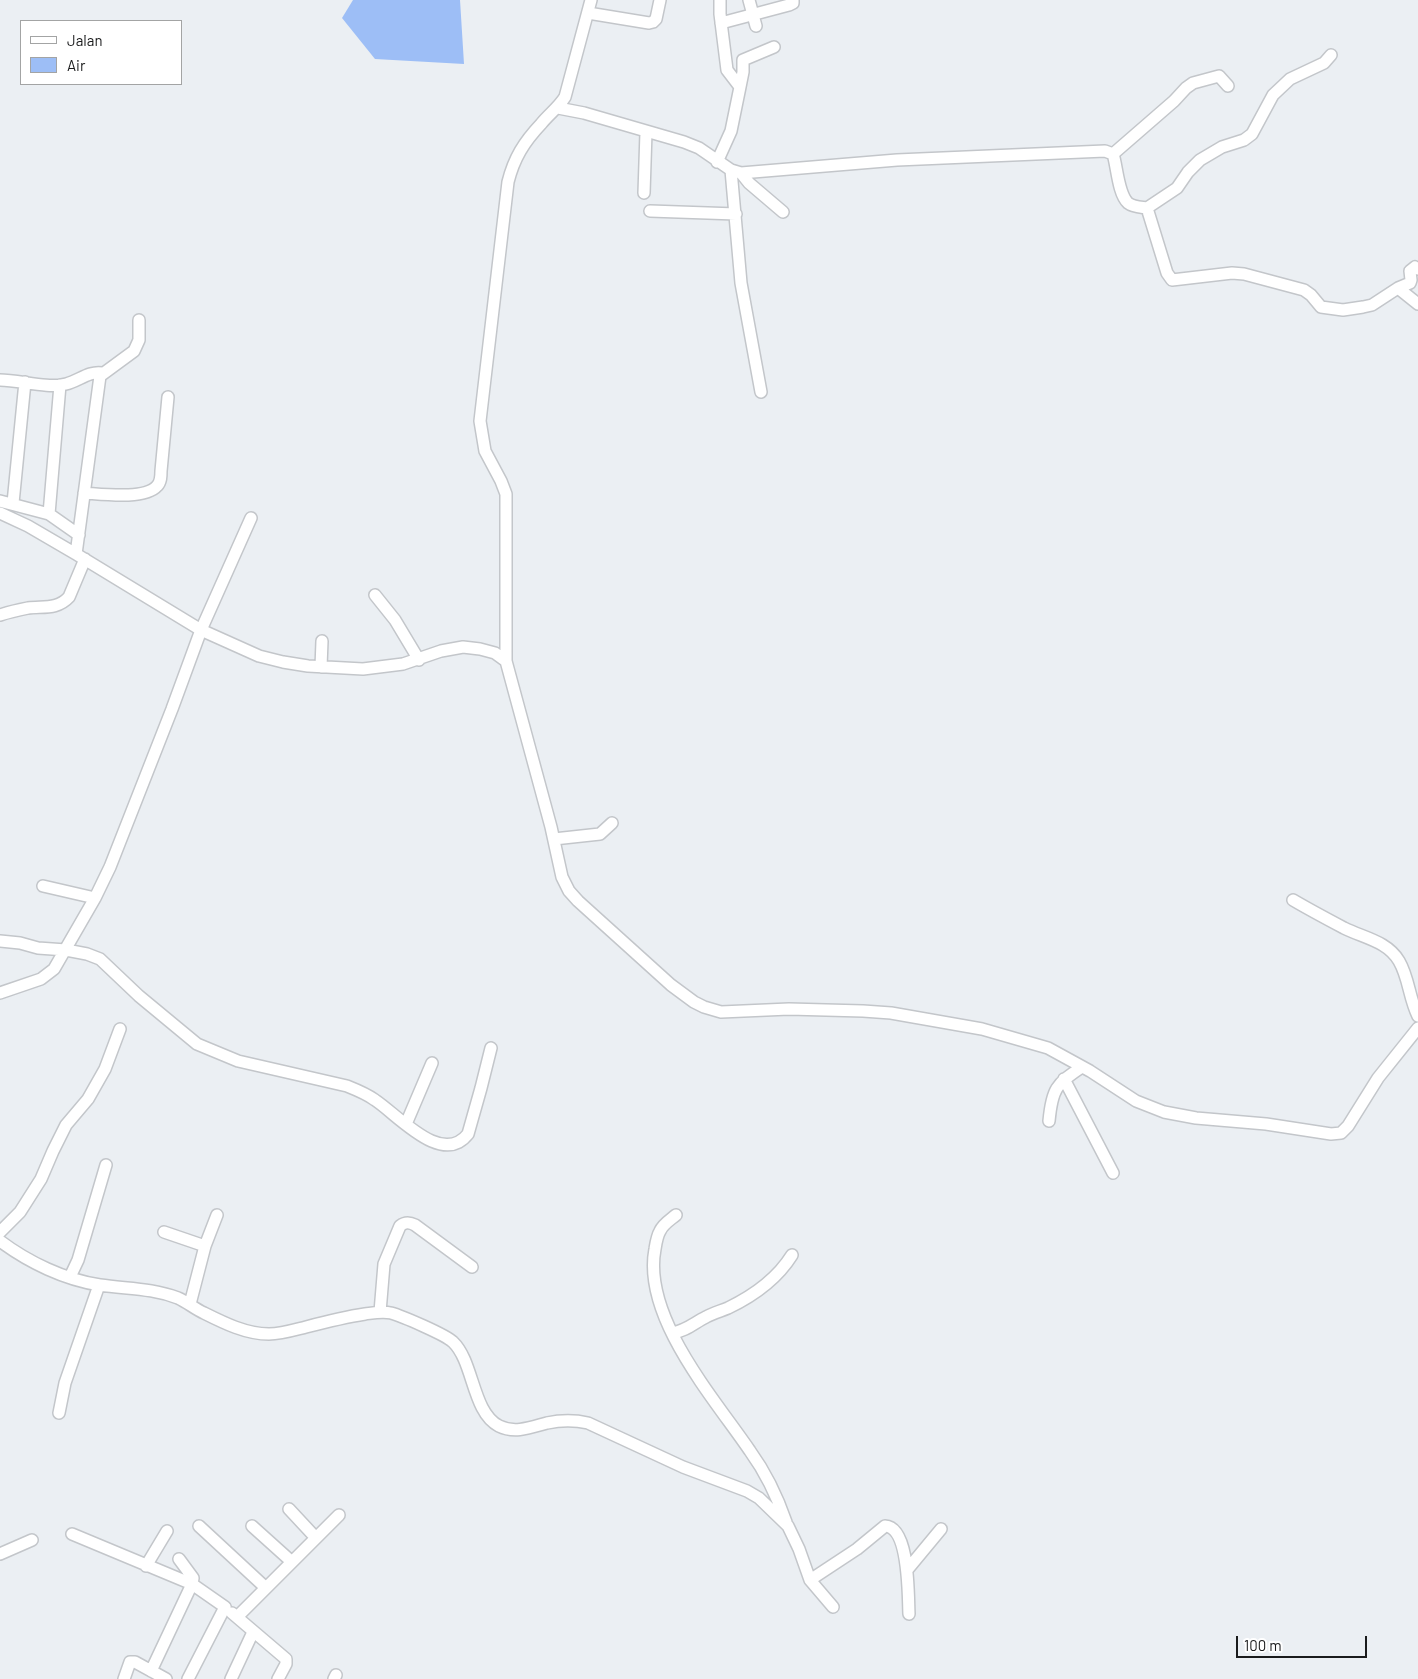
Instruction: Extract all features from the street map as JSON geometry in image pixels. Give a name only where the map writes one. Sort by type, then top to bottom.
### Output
[{"type":"street","points":[[591,0],[568,89],[558,108],[527,140],[513,163],[508,182],[480,422],[487,458],[501,481],[506,494],[506,660],[554,838],[562,877],[574,897],[671,985],[704,1007],[721,1012],[789,1008],[890,1013],[964,1025],[1022,1039],[1048,1048],[1082,1066],[1136,1101],[1164,1112],[1196,1118],[1266,1124],[1334,1134],[1340,1133],[1348,1126],[1378,1078],[1418,1028]]},
{"type":"street","points":[[588,13],[649,23],[656,19],[660,0]]},
{"type":"street","points":[[720,0],[727,70],[740,87]]},
{"type":"street","points":[[749,0],[756,26]]},
{"type":"street","points":[[721,23],[789,5],[793,0]]},
{"type":"street","points":[[717,162],[731,131],[743,72],[743,60],[774,47]]},
{"type":"street","points":[[1113,154],[1122,193],[1127,202],[1134,206],[1147,208],[1177,188],[1188,172],[1200,160],[1222,147],[1244,140],[1252,134],[1273,95],[1290,79],[1324,63],[1331,55]]},
{"type":"street","points":[[1113,154],[1193,83],[1219,76],[1228,86]]},
{"type":"street","points":[[558,108],[584,113],[684,142],[698,148],[717,162],[736,172],[783,212]]},
{"type":"street","points":[[644,193],[646,132]]},
{"type":"street","points":[[736,172],[897,160],[1105,151],[1113,154]]},
{"type":"street","points":[[736,172],[736,214],[741,283],[761,392]]},
{"type":"street","points":[[1147,208],[1167,273],[1172,280],[1232,273],[1244,274],[1296,287],[1311,295],[1320,307],[1343,310],[1372,305],[1398,288],[1410,283],[1410,271],[1415,267],[1418,269]]},
{"type":"street","points":[[650,211],[736,214]]},
{"type":"street","points":[[1398,288],[1418,304]]},
{"type":"street","points":[[0,615],[30,608],[48,608],[64,602],[69,597],[81,556],[79,535],[100,376],[134,351],[139,340],[139,320]]},
{"type":"street","points":[[0,380],[60,385],[71,383],[88,374],[102,373]]},
{"type":"street","points":[[13,503],[25,382]]},
{"type":"street","points":[[49,514],[60,385]]},
{"type":"street","points":[[84,493],[132,494],[146,492],[157,487],[160,482],[168,397]]},
{"type":"street","points":[[0,501],[49,514],[79,535]]},
{"type":"street","points":[[0,513],[28,526],[81,556],[201,630],[259,656],[283,662],[321,667],[363,669],[402,664],[419,660],[441,651],[463,647],[495,652],[506,660]]},
{"type":"street","points":[[0,994],[41,979],[54,970],[95,898],[110,867],[176,700],[201,630],[251,518]]},
{"type":"street","points":[[375,595],[395,620],[419,660]]},
{"type":"street","points":[[321,667],[322,641]]},
{"type":"street","points":[[554,838],[600,834],[612,823]]},
{"type":"street","points":[[43,886],[95,898]]},
{"type":"street","points":[[1293,900],[1346,929],[1383,944],[1391,950],[1398,959],[1406,976],[1413,1006],[1418,1016]]},
{"type":"street","points":[[0,941],[20,943],[38,948],[66,950],[87,954],[100,959],[139,996],[197,1044],[238,1061],[347,1086],[362,1092],[376,1100],[425,1138],[438,1145],[455,1143],[464,1139],[471,1126],[491,1048]]},
{"type":"street","points":[[0,1232],[20,1212],[41,1178],[66,1125],[88,1099],[105,1069],[120,1029]]},
{"type":"street","points":[[406,1124],[432,1063]]},
{"type":"street","points":[[1049,1121],[1053,1093],[1064,1079],[1082,1066]]},
{"type":"street","points":[[1064,1079],[1112,1172]]},
{"type":"street","points":[[70,1277],[78,1260],[106,1165]]},
{"type":"street","points":[[190,1304],[205,1246],[217,1215]]},
{"type":"street","points":[[676,1215],[659,1232],[654,1256],[654,1275],[658,1300],[672,1333],[717,1404],[751,1451],[769,1480],[799,1548],[810,1580],[833,1607]]},
{"type":"street","points":[[380,1312],[384,1264],[400,1226],[404,1223],[415,1225],[472,1266]]},
{"type":"street","points":[[164,1232],[205,1246]]},
{"type":"street","points":[[0,1241],[30,1260],[70,1277],[99,1285],[153,1290],[190,1304],[237,1328],[270,1334],[355,1316],[380,1312],[392,1313],[452,1341],[466,1365],[485,1413],[500,1427],[522,1430],[548,1422],[572,1420],[588,1423],[683,1467],[753,1494],[788,1526]]},
{"type":"street","points":[[672,1333],[689,1328],[707,1316],[725,1309],[752,1294],[779,1273],[792,1255]]},
{"type":"street","points":[[59,1413],[65,1383],[99,1285]]},
{"type":"street","points":[[289,1509],[316,1538]]},
{"type":"street","points":[[237,1617],[339,1515]]},
{"type":"street","points":[[199,1526],[266,1588]]},
{"type":"street","points":[[252,1526],[292,1562]]},
{"type":"street","points":[[810,1580],[888,1526],[894,1529],[898,1535],[906,1559],[909,1614]]},
{"type":"street","points":[[907,1570],[941,1529]]},
{"type":"street","points":[[146,1566],[167,1531]]},
{"type":"street","points":[[72,1534],[192,1584],[225,1607],[286,1659],[286,1664],[278,1679]]},
{"type":"street","points":[[0,1554],[32,1540]]},
{"type":"street","points":[[151,1671],[192,1584],[193,1578],[179,1559]]},
{"type":"street","points":[[188,1679],[225,1607]]},
{"type":"street","points":[[231,1679],[254,1632]]},
{"type":"street","points":[[124,1679],[130,1662],[135,1662],[166,1679]]},
{"type":"water","points":[[353,0],[460,0],[464,64],[375,59],[342,18]]}]
